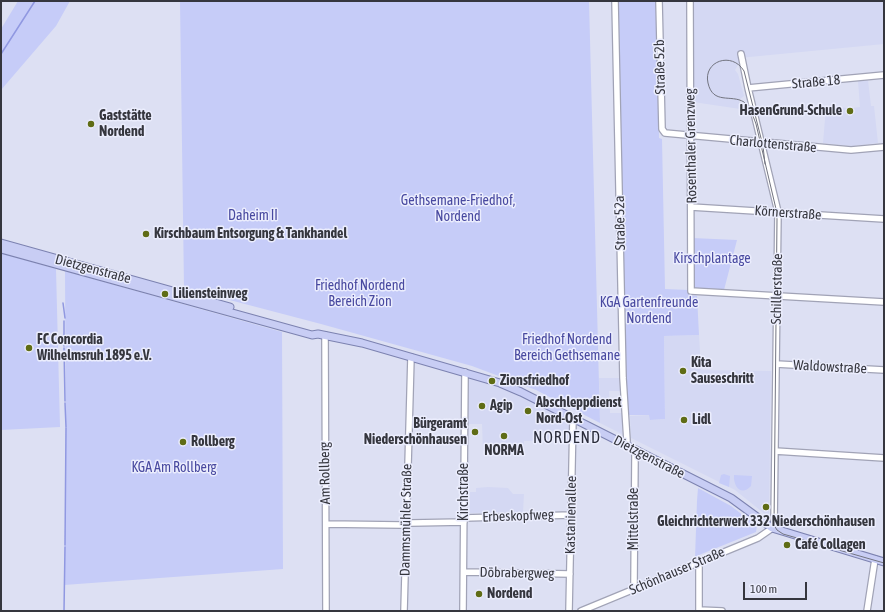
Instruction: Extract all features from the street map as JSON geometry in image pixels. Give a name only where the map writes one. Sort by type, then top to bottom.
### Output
[{"type":"main road","name":"Dietzgenstraße","points":[[1,243],[61,263]]},
{"type":"main road","name":"Dietzgenstraße","points":[[1,249],[61,263],[185,297],[312,335],[322,335],[344,339],[411,357],[465,372],[514,389],[731,498],[772,528],[884,562]]},
{"type":"street","name":"Straße 52a","points":[[615,1],[623,378],[626,441],[624,444]]},
{"type":"street","name":"Straße 52b","points":[[659,1],[663,132]]},
{"type":"street","name":"Rosenthaler Grenzweg","points":[[690,1],[692,291],[777,297]]},
{"type":"street","name":"Schillerstraße","points":[[742,54],[748,88],[778,212],[774,524],[772,528]]},
{"type":"street","name":"Straße 18","points":[[748,88],[884,75]]},
{"type":"street","name":"Charlottenstraße","points":[[663,132],[666,134],[692,137],[851,150],[884,147]]},
{"type":"street","name":"Körnerstraße","points":[[691,207],[884,219]]},
{"type":"street","points":[[777,297],[884,302]]},
{"type":"street","name":"Am Rollberg","points":[[322,335],[326,524],[326,611]]},
{"type":"street","name":"Dammsmühler Straße","points":[[404,611],[411,357]]},
{"type":"street","name":"Waldowstraße","points":[[776,364],[884,370]]},
{"type":"street","name":"Kirchstraße","points":[[463,611],[465,372]]},
{"type":"street","name":"Kastanienallee","points":[[569,611],[573,418]]},
{"type":"street","name":"Mittelstraße","points":[[636,451],[634,584],[636,588]]},
{"type":"street","points":[[775,451],[884,458]]},
{"type":"street","name":"Erbeskopfweg","points":[[326,524],[406,524],[412,522],[571,515]]},
{"type":"street","name":"Schönhauser Straße","points":[[581,611],[758,538],[766,534],[772,528]]},
{"type":"street","points":[[867,611],[875,559]]},
{"type":"street","points":[[698,563],[700,567],[699,610],[722,611]]},
{"type":"street","name":"Döbrabergweg","points":[[464,572],[570,574]]},
{"type":"shaded area","points":[[694,1],[884,1],[884,44],[739,58],[739,63],[735,70],[738,74],[744,96],[739,102],[747,110],[693,102]]},
{"type":"shaded area","name":"HasenGrund-Schule","points":[[868,80],[871,106],[874,106],[878,143],[852,146],[823,143],[826,107],[860,107],[858,81]]},
{"type":"shaded area","points":[[699,335],[701,370],[771,371],[769,514],[766,515],[735,490],[631,438],[630,416],[650,415],[650,420],[665,419],[664,336]]},
{"type":"shaded area","points":[[469,377],[510,391],[570,420],[570,440],[524,441],[524,453],[483,451],[482,424],[467,424],[467,380]]},
{"type":"shaded area","points":[[599,378],[621,378],[622,391],[609,391],[610,413],[622,413],[622,434],[600,423]]},
{"type":"shaded area","points":[[476,488],[508,488],[513,494],[524,494],[523,512],[470,513],[470,492],[476,492]]},
{"type":"green space","points":[[18,1],[70,1],[56,26],[1,90],[1,29]]},
{"type":"green space","name":"Gethsemane-Friedhof, Nordend","points":[[180,1],[589,1],[600,423],[536,390],[472,366],[184,288]]},
{"type":"green space","name":"KGA Gartenfreunde Nordend","points":[[615,1],[657,1],[659,138],[662,139],[665,289],[689,290],[689,295],[697,296],[699,335],[664,336],[665,419],[650,420],[649,415],[627,415]]},
{"type":"green space","name":"Kirschplantage","points":[[692,238],[737,240],[724,290],[693,288]]},
{"type":"green space","name":"FC Concordia Wilhelmsruh 1895 e.V.","points":[[1,253],[56,269],[60,427],[1,430]]},
{"type":"green space","name":"KGA Am Rollberg","points":[[65,271],[282,332],[283,569],[64,585],[66,462]]},
{"type":"green space","points":[[724,474],[730,476],[729,487],[719,483],[721,475]]},
{"type":"green space","points":[[734,475],[752,476],[751,486],[744,490],[738,489],[735,483]]},
{"type":"green space","points":[[698,488],[731,506],[757,526],[756,532],[695,558]]},
{"type":"waterway","points":[[1,54],[35,1]]},
{"type":"waterway","points":[[63,303],[65,318]]},
{"type":"waterway","points":[[64,321],[64,346]]},
{"type":"waterway","points":[[64,348],[65,401]]},
{"type":"waterway","points":[[65,403],[66,427]]},
{"type":"waterway","points":[[65,545],[66,428]]},
{"type":"waterway","points":[[64,611],[65,547]]},
{"type":"tram line","points":[[765,164],[763,146],[744,71],[733,61],[720,61],[714,64],[710,69],[708,75],[710,90],[718,97],[744,102],[750,109],[756,124],[776,209],[774,525],[777,530],[783,534],[884,563]]},
{"type":"place","name":"HasenGrund-Schule","points":[[850,111]]},
{"type":"place","name":"Gaststätte Nordend","points":[[91,124]]},
{"type":"place","name":"Kirschbaum Entsorgung & Tankhandel","points":[[146,234]]},
{"type":"place","name":"Liliensteinweg","points":[[165,294]]},
{"type":"place","name":"FC Concordia Wilhelmsruh 1895 e.V.","points":[[29,348]]},
{"type":"place","name":"Kita Sauseschritt","points":[[683,371]]},
{"type":"place","name":"Zionsfriedhof","points":[[492,381]]},
{"type":"place","name":"Agip","points":[[482,406]]},
{"type":"place","name":"Abschleppdienst Nord-Ost","points":[[528,411]]},
{"type":"place","name":"Lidl","points":[[684,420]]},
{"type":"place","name":"Bürgeramt Niederschönhausen","points":[[475,432]]},
{"type":"place","name":"NORMA","points":[[504,436]]},
{"type":"place","name":"Rollberg","points":[[183,442]]},
{"type":"place","name":"Gleichrichterwerk 332 Niederschönhausen","points":[[766,507]]},
{"type":"place","name":"Café Collagen","points":[[787,545]]},
{"type":"place","name":"Nordend","points":[[479,594]]},
{"type":"district","name":"NORDEND","points":[[567,438]]},
{"type":"park label","name":"Daheim II","points":[[253,216]]},
{"type":"park label","name":"Friedhof Nordend Bereich Zion","points":[[360,294]]},
{"type":"park label","name":"Friedhof Nordend Bereich Gethsemane","points":[[567,348]]}]
